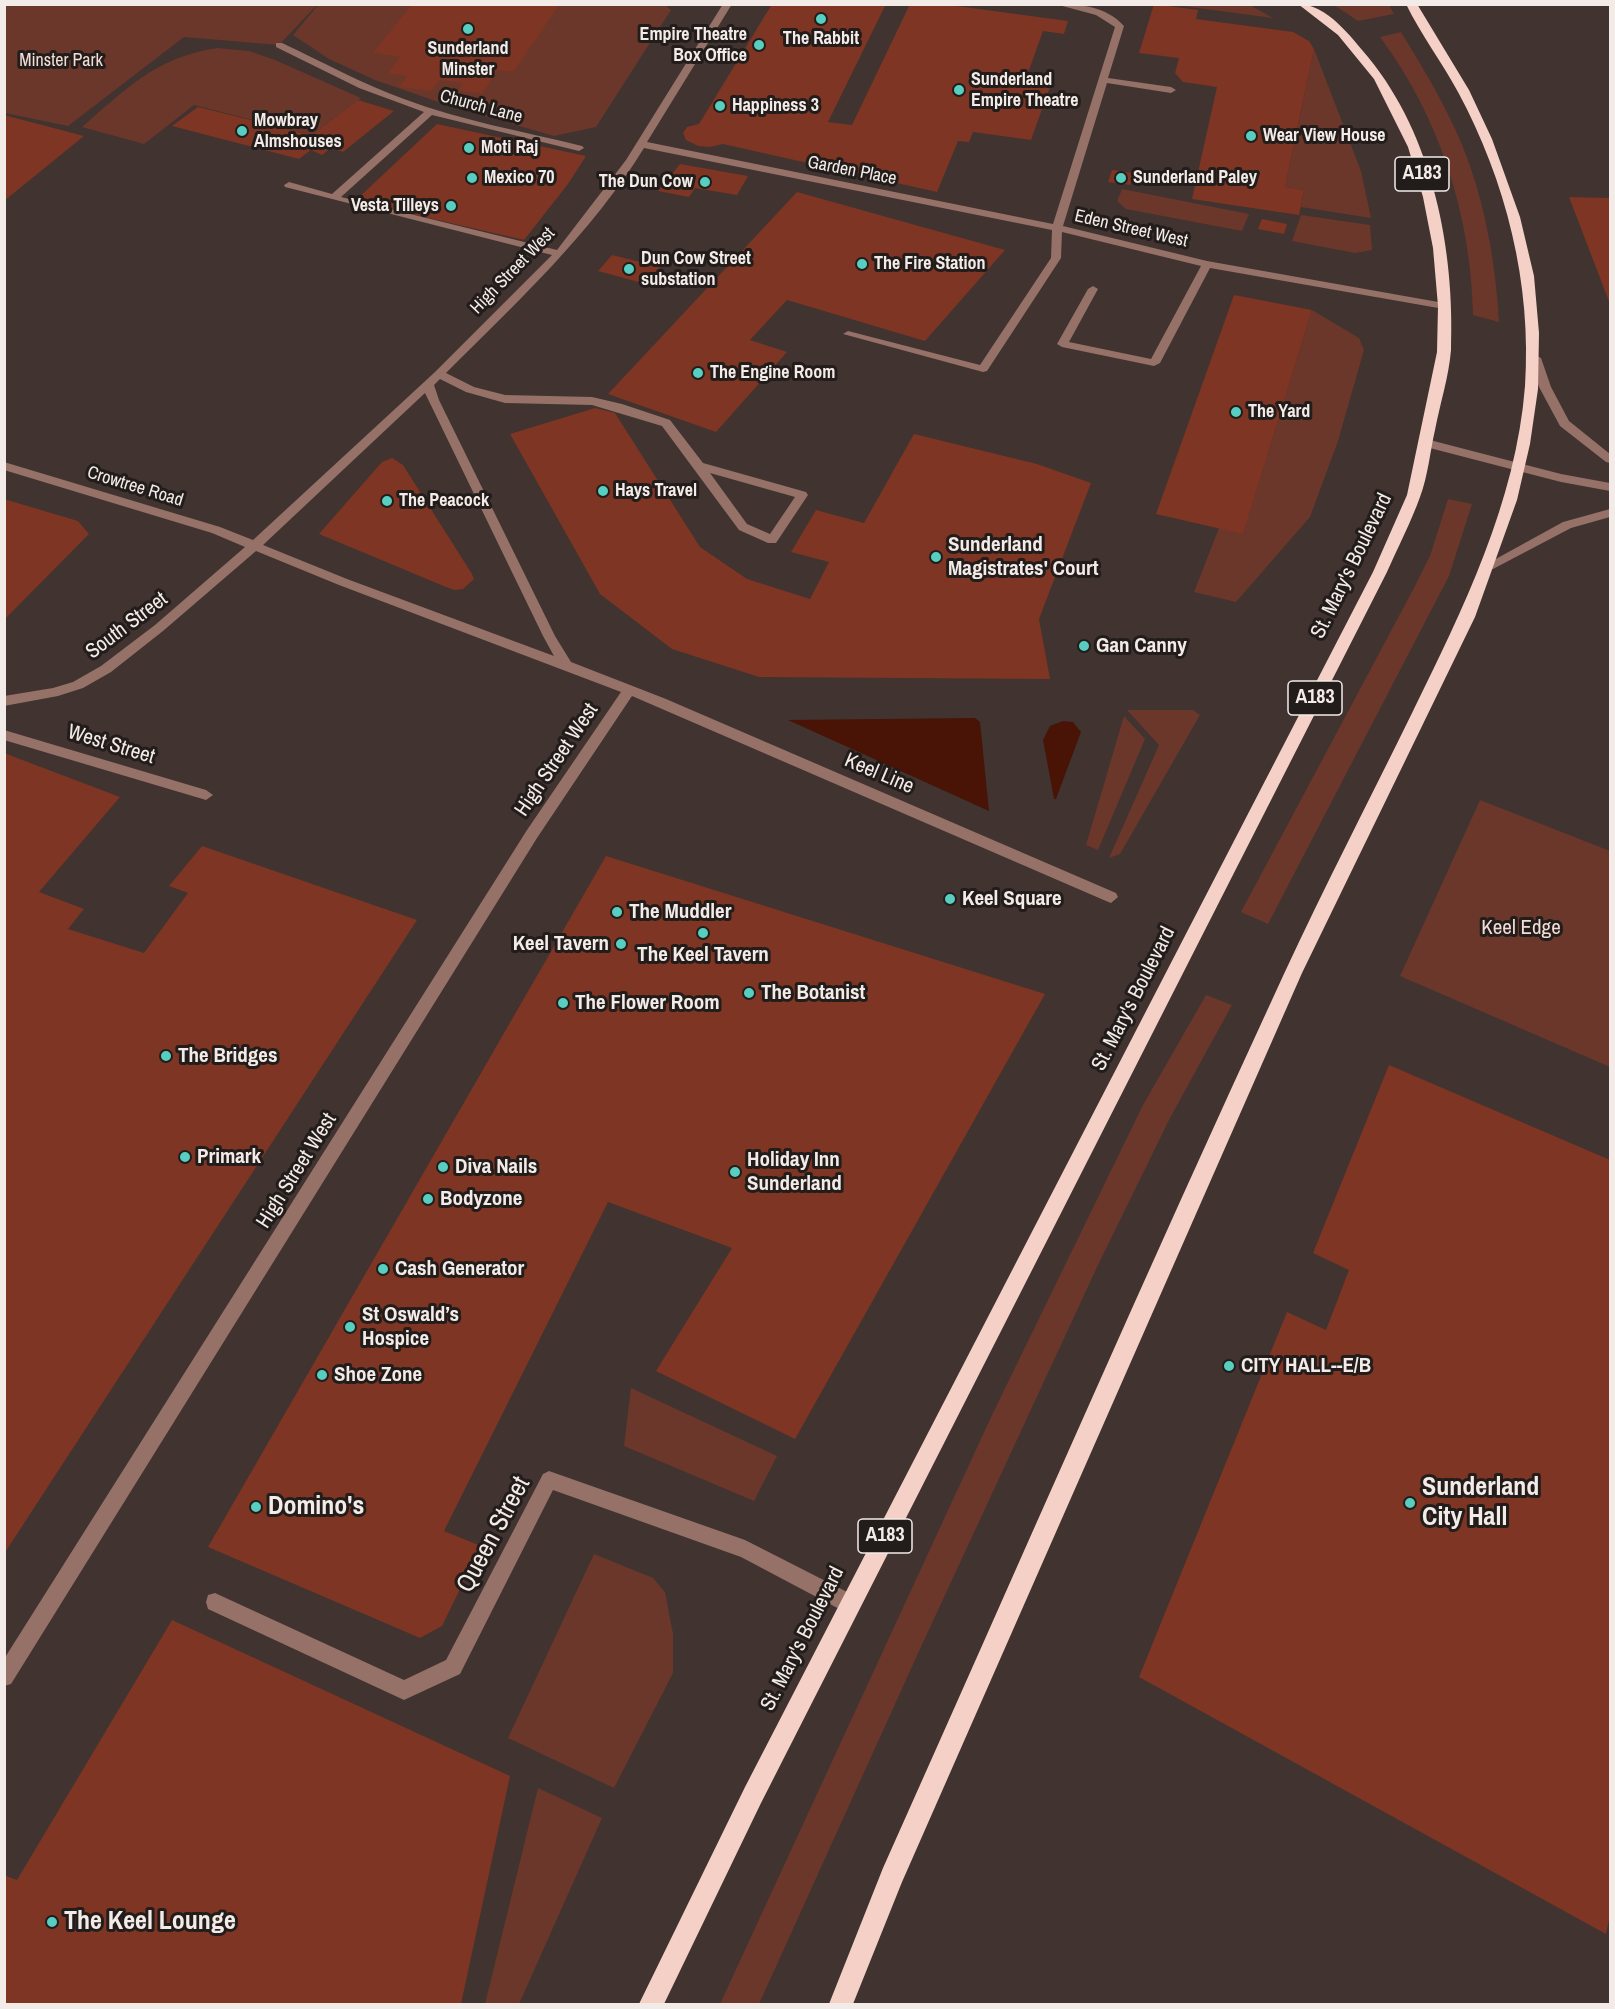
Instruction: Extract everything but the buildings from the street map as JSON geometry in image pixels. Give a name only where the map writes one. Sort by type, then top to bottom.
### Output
[{"type":"highway","name":"St. Mary's Boulevard","points":[[651,2004],[850,1604],[1197,933],[1380,572],[1414,495],[1444,352],[1444,306],[1439,248],[1429,196],[1410,138],[1379,78],[1342,33],[1303,4]]},
{"type":"highway","points":[[841,2004],[892,1877],[1293,973],[1467,617],[1489,566],[1520,468],[1535,358],[1531,296],[1522,243],[1493,155],[1462,90],[1411,4]]},
{"type":"street","name":"High Street West","points":[[428,385],[559,254],[603,200],[641,144],[728,4]]},
{"type":"street","name":"Eden Street West","points":[[1059,4],[1087,8],[1109,15],[1120,26],[1057,228],[1207,264],[1444,306]]},
{"type":"street","name":"Church Lane","points":[[279,45],[376,92],[431,111],[468,123],[579,148]]},
{"type":"street","points":[[1103,80],[1171,90]]},
{"type":"street","points":[[334,198],[431,111]]},
{"type":"street","name":"Garden Place","points":[[641,144],[1057,228]]},
{"type":"street","points":[[289,185],[559,254]]},
{"type":"street","points":[[848,334],[983,369],[1056,258],[1057,228]]},
{"type":"street","points":[[1093,289],[1062,344],[1154,363],[1207,264]]},
{"type":"street","points":[[1535,358],[1545,387],[1564,423],[1611,459]]},
{"type":"street","points":[[440,374],[470,390],[505,399],[592,401],[666,423],[674,430],[697,465],[743,527],[771,540],[802,495],[697,465]]},
{"type":"street","points":[[428,385],[432,400],[549,636],[566,665]]},
{"type":"street","name":"South Street","points":[[4,701],[53,693],[78,685],[105,669],[159,628],[254,546],[428,385]]},
{"type":"street","points":[[1426,443],[1520,468],[1611,487]]},
{"type":"street","name":"Crowtree Road","points":[[4,466],[216,530],[343,582],[566,665]]},
{"type":"street","points":[[1489,566],[1567,525],[1611,513]]},
{"type":"street","name":"Keel Line","points":[[566,665],[1111,897]]},
{"type":"street","name":"High Street West","points":[[4,1677],[532,834],[629,690]]},
{"type":"street","name":"West Street","points":[[4,735],[206,795]]},
{"type":"street","name":"Queen Street","points":[[215,1602],[404,1690],[453,1667],[549,1480],[745,1550],[850,1604]]},
{"type":"green space","points":[[664,4],[671,10],[596,127],[554,136],[453,107],[375,80],[329,59],[293,35],[318,5]]},
{"type":"green space","name":"Minster Park","points":[[5,5],[317,5],[279,45],[184,37],[68,126],[5,113]]},
{"type":"green space","points":[[1175,5],[1250,5],[1273,18]]},
{"type":"green space","points":[[1334,5],[1389,5],[1394,14],[1358,21]]},
{"type":"green space","points":[[1401,32],[1447,112],[1469,163],[1490,241],[1499,322],[1473,315],[1466,241],[1459,204],[1448,169],[1420,101],[1380,37]]},
{"type":"green space","points":[[217,48],[249,51],[275,60],[361,98],[312,135],[194,105],[144,144],[82,127],[128,88],[159,67],[195,52]]},
{"type":"green space","points":[[1314,49],[1361,171],[1371,218],[1301,207],[1304,190],[1285,187]]},
{"type":"green space","points":[[1122,189],[1249,214],[1242,231],[1126,209],[1117,201]]},
{"type":"green space","points":[[1301,215],[1370,225],[1372,250],[1355,253],[1292,241]]},
{"type":"green space","points":[[1312,310],[1359,338],[1364,350],[1338,441],[1310,517],[1236,602],[1194,592],[1219,528],[1243,533]]},
{"type":"green space","points":[[1448,499],[1472,504],[1449,576],[1268,924],[1241,912],[1415,586],[1430,556]]},
{"type":"green space","points":[[1127,710],[1193,710],[1200,715],[1120,854],[1109,858],[1159,745]]},
{"type":"green space","points":[[1124,716],[1145,739],[1098,850],[1086,845]]},
{"type":"green space","name":"Keel Edge","points":[[1480,800],[1610,851],[1610,1067],[1400,976]]},
{"type":"green space","points":[[1206,995],[1232,1005],[1170,1118],[1098,1265],[759,2004],[720,2004],[992,1415],[1143,1105]]},
{"type":"green space","points":[[631,1388],[777,1456],[754,1501],[624,1446]]},
{"type":"green space","points":[[594,1554],[653,1578],[665,1592],[673,1634],[673,1673],[614,1788],[508,1738]]},
{"type":"green space","points":[[538,1788],[602,1818],[519,2004],[485,2004]]},
{"type":"shaded area","points":[[975,718],[980,722],[989,811],[788,720]]},
{"type":"shaded area","points":[[1063,721],[1073,722],[1081,732],[1056,799],[1054,799],[1043,740],[1050,726]]},
{"type":"place","name":"The Rabbit","points":[[821,19]]},
{"type":"place","name":"Sunderland Minster","points":[[468,29]]},
{"type":"place","name":"Empire Theatre Box Office","points":[[759,45]]},
{"type":"place","name":"Sunderland Empire Theatre","points":[[959,90]]},
{"type":"place","name":"Happiness 3","points":[[720,106]]},
{"type":"place","name":"Mowbray Almshouses","points":[[242,131]]},
{"type":"place","name":"Wear View House","points":[[1251,136]]},
{"type":"place","name":"Moti Raj","points":[[469,148]]},
{"type":"place","name":"Mexico 70","points":[[472,178]]},
{"type":"place","name":"Sunderland Paley","points":[[1121,178]]},
{"type":"place","name":"The Dun Cow","points":[[705,182]]},
{"type":"place","name":"Vesta Tilleys","points":[[451,206]]},
{"type":"place","name":"The Fire Station","points":[[862,264]]},
{"type":"place","name":"Dun Cow Street substation","points":[[629,269]]},
{"type":"place","name":"The Engine Room","points":[[698,373]]},
{"type":"place","name":"The Yard","points":[[1236,412]]},
{"type":"place","name":"Hays Travel","points":[[603,491]]},
{"type":"place","name":"The Peacock","points":[[387,501]]},
{"type":"place","name":"Sunderland Magistrates' Court","points":[[936,557]]},
{"type":"place","name":"Gan Canny","points":[[1084,646]]},
{"type":"place","name":"Keel Square","points":[[950,899]]},
{"type":"place","name":"The Muddler","points":[[617,912]]},
{"type":"place","name":"The Keel Tavern","points":[[703,933]]},
{"type":"place","name":"Keel Tavern","points":[[621,944]]},
{"type":"place","name":"The Botanist","points":[[749,993]]},
{"type":"place","name":"The Flower Room","points":[[563,1003]]},
{"type":"place","name":"The Bridges","points":[[166,1056]]},
{"type":"place","name":"Primark","points":[[185,1157]]},
{"type":"place","name":"Diva Nails","points":[[443,1167]]},
{"type":"place","name":"Holiday Inn Sunderland","points":[[735,1172]]},
{"type":"place","name":"Bodyzone","points":[[428,1199]]},
{"type":"place","name":"Cash Generator","points":[[383,1269]]},
{"type":"place","name":"St Oswald’s Hospice","points":[[350,1327]]},
{"type":"place","name":"CITY HALL--E/B","points":[[1229,1366]]},
{"type":"place","name":"Shoe Zone","points":[[322,1375]]},
{"type":"place","name":"Sunderland City Hall","points":[[1410,1503]]},
{"type":"place","name":"Domino's","points":[[256,1507]]},
{"type":"place","name":"The Keel Lounge","points":[[52,1922]]}]
